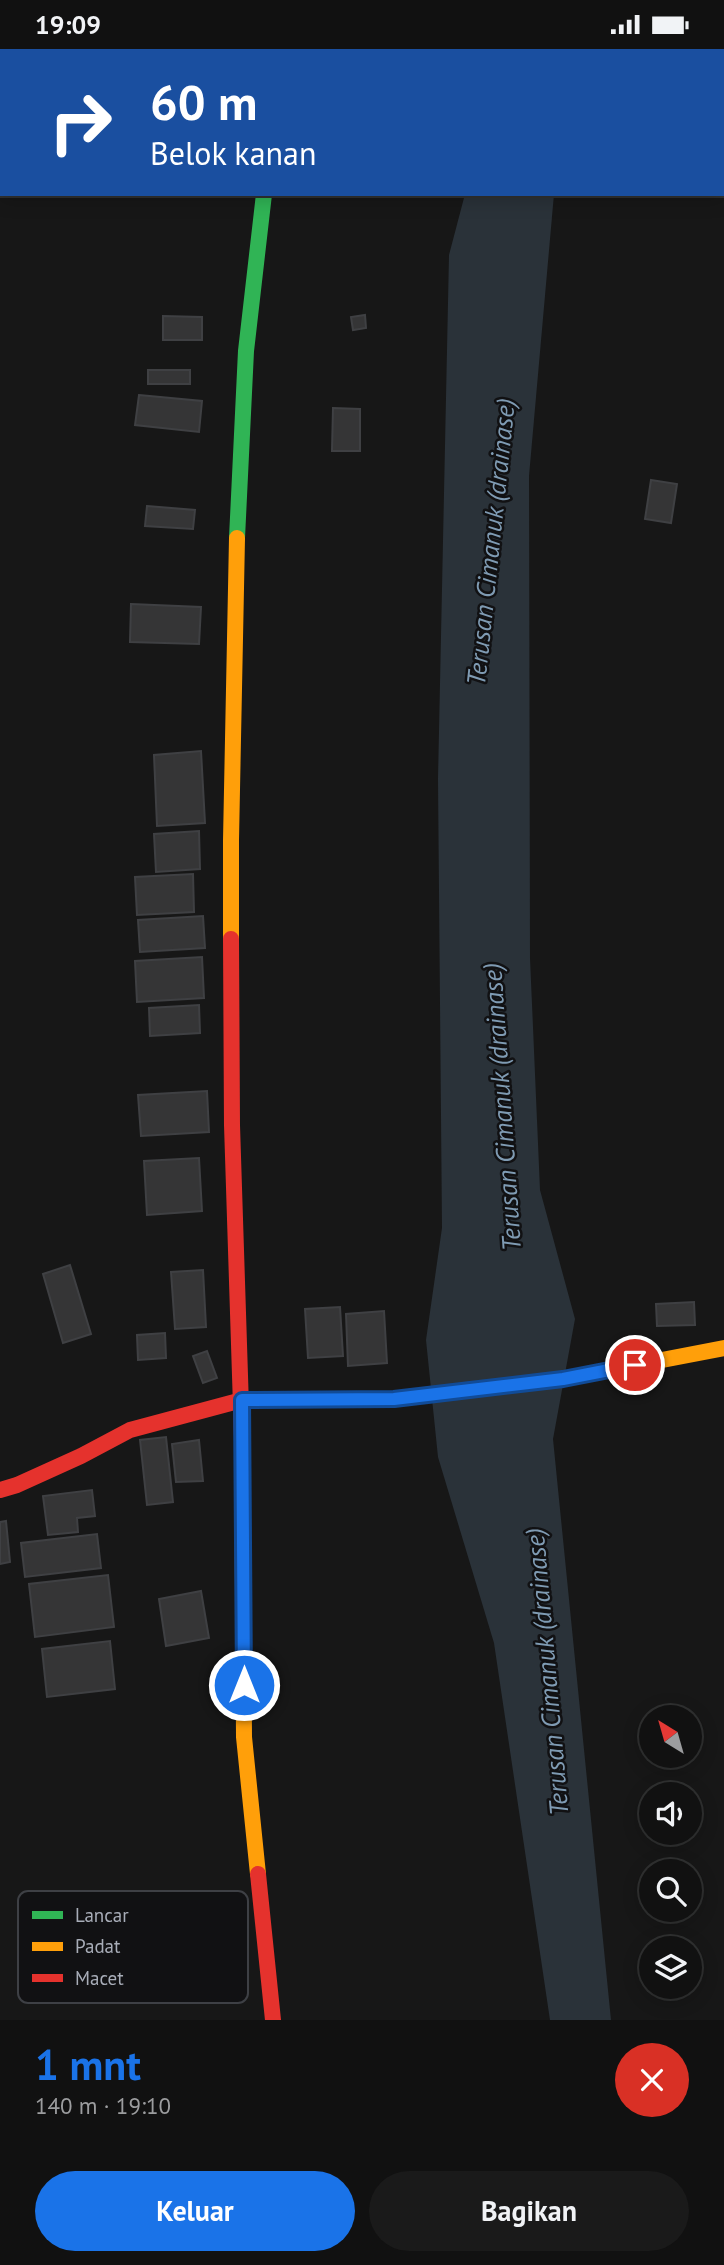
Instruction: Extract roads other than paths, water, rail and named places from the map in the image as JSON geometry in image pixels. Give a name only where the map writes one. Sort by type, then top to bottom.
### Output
[{"type":"street","points":[[264,196],[246,351],[235,598],[232,1125],[242,1400],[244,1737],[273,2020]]},
{"type":"street","points":[[0,1490],[81,1456],[130,1430],[242,1400],[394,1399],[563,1379],[724,1348]]},
{"type":"water","name":"Terusan Cimanuk (drainase)","points":[[464,196],[554,196],[529,476],[530,958],[540,1190],[575,1319],[553,1439],[611,2020],[550,2020],[494,1643],[438,1457],[426,1340],[442,1228],[438,779],[449,255]]}]
